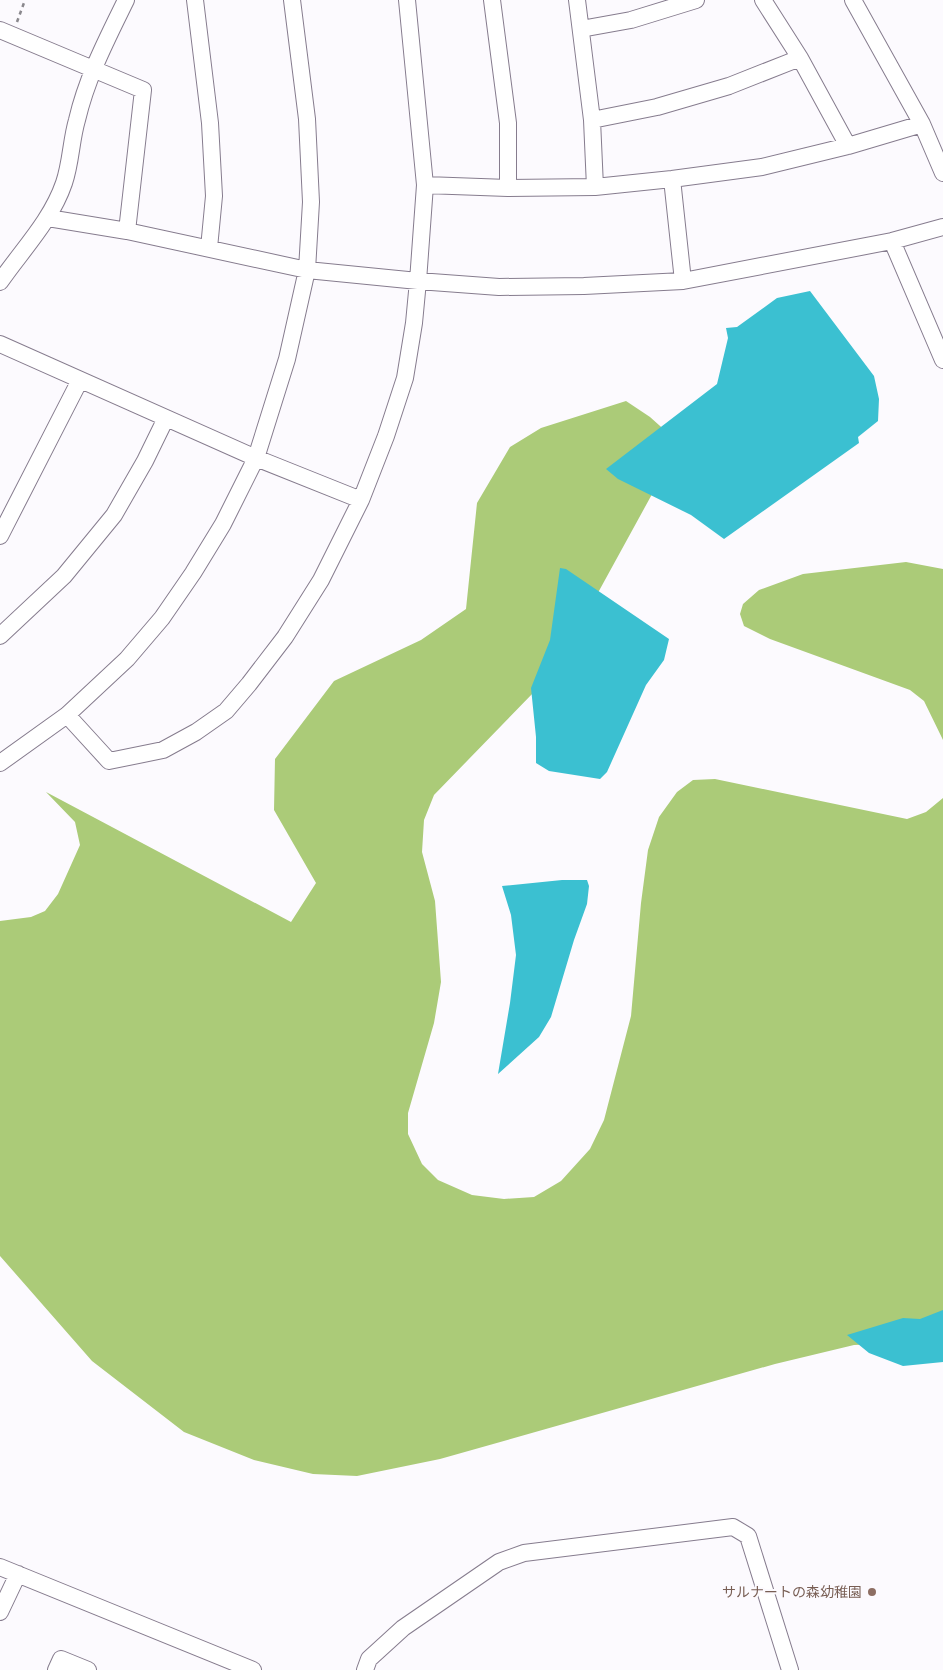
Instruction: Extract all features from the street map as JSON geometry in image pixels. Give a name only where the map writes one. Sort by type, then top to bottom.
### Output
[{"type":"street","points":[[0,282],[48,218],[64,183],[76,120],[93,69],[126,0]]},
{"type":"street","points":[[195,0],[210,122],[214,196],[209,248]]},
{"type":"street","points":[[0,763],[68,715],[127,659],[162,618],[193,573],[223,524],[256,458],[287,359],[307,270],[311,202],[307,120],[292,0]]},
{"type":"street","points":[[68,715],[109,761],[162,750],[196,732],[226,711],[285,638],[321,580],[361,500],[386,436],[405,378],[414,323],[418,281],[425,185],[407,0]]},
{"type":"street","points":[[492,0],[508,124],[508,188]]},
{"type":"street","points":[[577,0],[592,120],[595,186]]},
{"type":"street","points":[[581,29],[631,20],[696,0]]},
{"type":"street","points":[[763,0],[800,58],[848,146]]},
{"type":"street","points":[[853,0],[922,124],[943,173]]},
{"type":"street","points":[[6,33],[143,90],[127,231]]},
{"type":"street","points":[[592,120],[666,104],[729,86],[800,58]]},
{"type":"street","points":[[425,185],[508,188],[595,186],[672,179],[762,167],[848,146],[922,124]]},
{"type":"street","points":[[672,179],[683,281]]},
{"type":"street","points":[[48,218],[127,231],[307,270],[499,287],[584,286],[683,281],[892,241],[943,227]]},
{"type":"street","points":[[892,241],[938,333],[943,360]]},
{"type":"street","points":[[0,344],[256,458],[361,500]]},
{"type":"street","points":[[0,536],[80,380]]},
{"type":"street","points":[[0,636],[64,576],[114,515],[145,461],[166,418]]},
{"type":"street","points":[[365,1670],[369,1659],[403,1628],[499,1562],[524,1553],[734,1527],[748,1536],[790,1670]]},
{"type":"street","points":[[0,1567],[253,1670]]},
{"type":"street","points":[[0,1612],[18,1574]]},
{"type":"street","points":[[56,1670],[61,1659],[88,1670]]},
{"type":"path","points":[[6,33],[25,0]]},
{"type":"green space","points":[[626,401],[650,417],[669,434],[662,476],[560,662],[534,692],[434,795],[424,820],[422,852],[435,901],[441,982],[434,1023],[408,1113],[408,1134],[422,1164],[438,1180],[472,1195],[504,1199],[534,1197],[561,1181],[590,1149],[604,1120],[631,1016],[641,903],[648,850],[659,817],[677,792],[693,780],[715,779],[907,819],[926,812],[943,798],[943,1348],[905,1343],[854,1345],[775,1364],[440,1459],[357,1476],[313,1474],[254,1460],[184,1432],[92,1361],[0,1256],[0,921],[31,917],[45,911],[58,894],[80,845],[75,822],[46,792],[291,922],[316,883],[274,810],[275,759],[334,681],[421,640],[466,609],[477,503],[510,447],[541,428]]},
{"type":"green space","points":[[906,562],[943,569],[943,740],[924,701],[910,690],[770,639],[744,626],[740,614],[743,604],[759,590],[803,574]]},
{"type":"water","points":[[810,291],[874,376],[879,399],[878,421],[858,437],[859,443],[724,539],[691,515],[618,479],[606,469],[717,384],[728,338],[726,328],[737,327],[777,298]]},
{"type":"water","points":[[560,568],[566,569],[669,639],[664,660],[646,685],[607,772],[600,779],[549,771],[536,763],[536,737],[531,688],[550,640]]},
{"type":"water","points":[[562,880],[587,880],[589,886],[587,904],[551,1017],[539,1037],[498,1074],[516,955],[511,915],[502,886]]},
{"type":"water","points":[[943,1310],[943,1362],[903,1366],[869,1353],[847,1335],[903,1318],[920,1319]]},
{"type":"place","name":"サルナートの森幼稚園","points":[[872,1592]]}]
